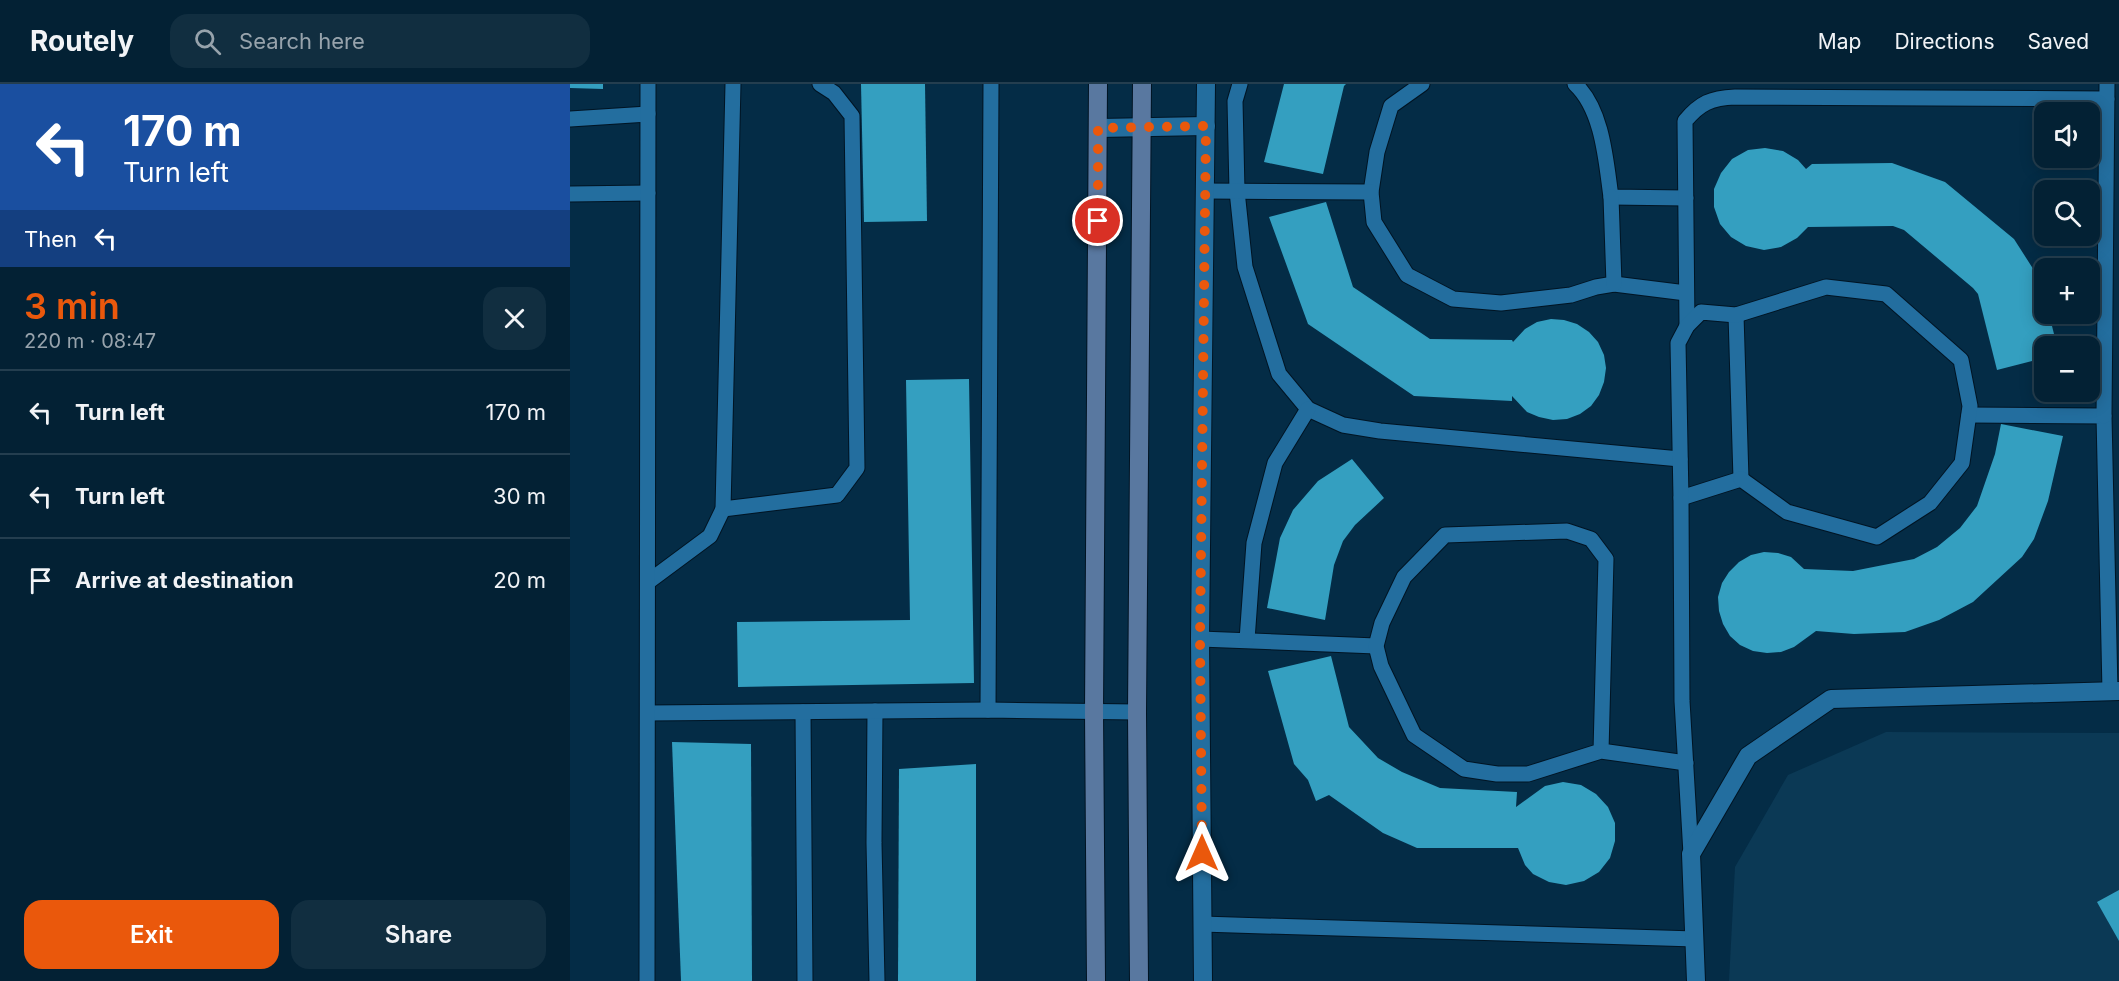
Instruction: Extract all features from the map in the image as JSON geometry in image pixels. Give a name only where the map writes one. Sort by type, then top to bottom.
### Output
[{"type":"street","points":[[1096,981],[1094,712],[1098,84]]},
{"type":"street","points":[[1140,981],[1137,712],[1142,84]]},
{"type":"street","points":[[1203,981],[1200,639],[1206,84]]},
{"type":"street","points":[[1098,128],[1206,126]]},
{"type":"street","points":[[1696,981],[1691,854],[1748,756],[1831,699],[2115,691]]},
{"type":"lane","points":[[647,981],[648,84]]},
{"type":"lane","points":[[648,582],[710,536],[723,509],[733,84]]},
{"type":"lane","points":[[723,509],[837,495],[857,468],[852,116],[834,93],[820,84]]},
{"type":"lane","points":[[988,710],[991,84]]},
{"type":"lane","points":[[1240,84],[1235,101],[1237,191],[1245,267],[1279,374],[1308,410],[1343,424],[1380,431],[1680,459]]},
{"type":"lane","points":[[1422,84],[1391,106],[1377,152],[1371,192],[1374,222],[1407,275],[1453,298],[1501,303],[1571,295],[1614,284],[1686,293]]},
{"type":"lane","points":[[1575,84],[1590,103],[1603,141],[1611,197],[1614,284]]},
{"type":"lane","points":[[1687,326],[1685,121],[1696,108],[1716,98],[2107,91],[2112,375],[2104,416],[2115,691]]},
{"type":"lane","points":[[570,119],[648,114]]},
{"type":"lane","points":[[1206,191],[1371,192]]},
{"type":"lane","points":[[570,194],[648,193]]},
{"type":"lane","points":[[1611,197],[1686,198]]},
{"type":"lane","points":[[1691,854],[1682,701],[1682,498],[1678,343],[1687,326],[1701,312],[1736,315],[1826,286],[1886,294],[1961,360],[1970,406],[1962,463],[1930,503],[1877,537],[1787,512],[1741,479]]},
{"type":"lane","points":[[1736,315],[1741,479]]},
{"type":"lane","points":[[1247,640],[1254,543],[1275,463],[1308,410]]},
{"type":"lane","points":[[1969,415],[2104,416]]},
{"type":"lane","points":[[1682,498],[1741,479]]},
{"type":"lane","points":[[1601,751],[1606,559],[1591,539],[1567,531],[1445,535],[1404,577],[1382,623],[1376,646],[1381,666],[1414,735],[1464,769],[1497,774],[1528,774],[1601,751],[1686,763]]},
{"type":"lane","points":[[1200,639],[1376,646]]},
{"type":"lane","points":[[648,713],[988,710],[1137,712]]},
{"type":"lane","points":[[875,711],[874,843],[877,981]]},
{"type":"lane","points":[[803,712],[806,981]]},
{"type":"lane","points":[[1202,924],[1695,939]]},
{"type":"shaded area","points":[[1886,732],[2119,733],[2119,981],[1729,981],[1735,867],[1788,775]]},
{"type":"building","points":[[570,84],[603,84],[603,89],[570,88]]},
{"type":"building","points":[[861,84],[925,84],[927,221],[864,222]]},
{"type":"building","points":[[1284,84],[1346,84],[1323,174],[1264,162]]},
{"type":"building","points":[[1765,148],[1783,151],[1798,160],[1806,169],[1812,164],[1892,163],[1945,182],[2014,239],[2034,270],[2034,324],[2052,324],[2054,336],[2034,336],[2034,361],[1997,370],[1978,294],[1904,230],[1893,226],[1808,227],[1797,238],[1781,247],[1764,250],[1746,246],[1731,237],[1720,224],[1714,207],[1714,189],[1721,173],[1732,159],[1748,150]]},
{"type":"building","points":[[1326,202],[1353,287],[1430,339],[1512,340],[1513,342],[1525,329],[1537,322],[1551,319],[1577,324],[1589,332],[1598,342],[1604,355],[1606,368],[1599,395],[1591,406],[1567,419],[1553,420],[1527,412],[1512,396],[1512,401],[1414,396],[1308,324],[1269,217]]},
{"type":"building","points":[[969,379],[974,683],[738,687],[737,622],[910,620],[906,380]]},
{"type":"building","points":[[2001,424],[2063,436],[2048,501],[2034,539],[2022,557],[1973,602],[1939,620],[1905,632],[1854,634],[1816,631],[1794,647],[1781,652],[1753,651],[1740,645],[1730,636],[1719,611],[1718,597],[1722,583],[1729,572],[1751,555],[1764,552],[1778,553],[1791,557],[1804,569],[1853,571],[1914,559],[1937,547],[1960,528],[1977,506],[1995,454]]},
{"type":"building","points":[[1352,459],[1384,498],[1355,525],[1343,541],[1334,565],[1325,620],[1267,608],[1280,538],[1293,510],[1318,481]]},
{"type":"building","points":[[1331,656],[1349,727],[1378,758],[1402,772],[1440,788],[1517,792],[1516,807],[1545,786],[1563,782],[1581,785],[1596,794],[1608,807],[1615,823],[1615,841],[1610,858],[1599,872],[1584,881],[1566,885],[1549,882],[1533,874],[1525,865],[1518,848],[1417,848],[1383,833],[1329,795],[1316,801],[1308,780],[1294,764],[1268,671]]},
{"type":"building","points":[[672,742],[751,744],[752,981],[681,981]]},
{"type":"building","points":[[976,764],[976,981],[898,981],[899,769]]},
{"type":"building","points":[[2119,890],[2119,941],[2097,902]]},
{"type":"route","points":[[1098,221],[1098,128],[1206,126],[1200,639],[1202,853]]}]
